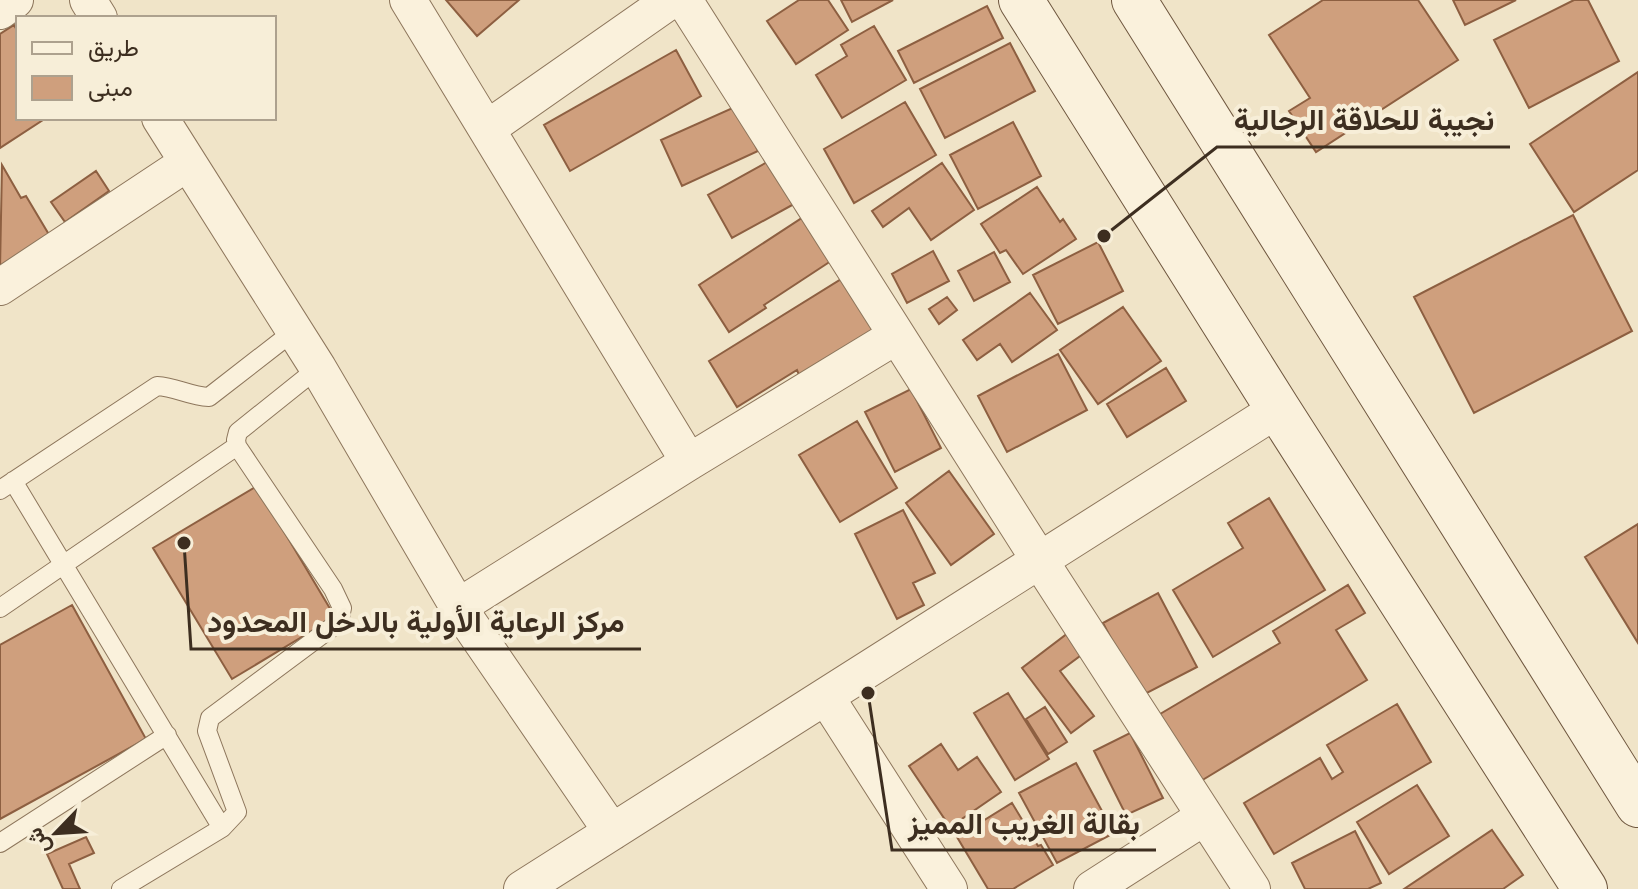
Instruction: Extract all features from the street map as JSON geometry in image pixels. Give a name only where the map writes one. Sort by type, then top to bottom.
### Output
[{"type":"street","points":[[0,11],[15,0]]},
{"type":"street","points":[[408,0],[689,462]]},
{"type":"street","points":[[488,128],[671,0]]},
{"type":"street","points":[[684,0],[1252,889]]},
{"type":"street","points":[[1021,0],[1585,889]]},
{"type":"street","points":[[1134,0],[1638,805]]},
{"type":"street","points":[[161,120],[318,368],[458,607],[612,832]]},
{"type":"street","points":[[0,287],[187,163]]},
{"type":"street","points":[[458,607],[896,336]]},
{"type":"street","points":[[522,889],[1278,409]]},
{"type":"street","points":[[826,697],[949,889]]},
{"type":"street","points":[[1092,889],[1204,817]]},
{"type":"lane","points":[[222,828],[64,564],[6,486],[157,386],[174,387],[189,396],[209,397],[294,331]]},
{"type":"lane","points":[[121,889],[222,828],[237,812],[207,731],[210,718],[339,622],[342,608],[333,589],[237,446],[236,440],[238,432],[318,368]]},
{"type":"lane","points":[[0,608],[237,446]]},
{"type":"lane","points":[[0,843],[167,735]]},
{"type":"building","points":[[446,0],[519,0],[477,36]]},
{"type":"building","points":[[799,0],[828,0],[848,30],[796,64],[767,21]]},
{"type":"building","points":[[841,0],[893,0],[852,22]]},
{"type":"building","points":[[1323,0],[1418,0],[1458,60],[1316,152],[1289,111],[1310,98],[1269,35]]},
{"type":"building","points":[[1453,0],[1516,0],[1465,25]]},
{"type":"building","points":[[1574,0],[1588,0],[1619,61],[1529,108],[1494,40]]},
{"type":"building","points":[[987,6],[1003,38],[914,83],[898,51]]},
{"type":"building","points":[[14,25],[16,28],[16,120],[43,120],[0,148],[0,34]]},
{"type":"building","points":[[874,26],[906,80],[842,118],[816,75],[847,56],[841,45]]},
{"type":"building","points":[[1010,43],[1035,91],[945,138],[920,89]]},
{"type":"building","points":[[676,50],[701,96],[570,171],[544,125]]},
{"type":"building","points":[[1638,72],[1638,170],[1574,212],[1530,144]]},
{"type":"building","points":[[905,102],[936,155],[854,203],[824,149]]},
{"type":"building","points":[[737,106],[758,151],[682,186],[661,140]]},
{"type":"building","points":[[1013,122],[1041,176],[978,209],[950,155]]},
{"type":"building","points":[[769,161],[794,204],[732,238],[708,195]]},
{"type":"building","points":[[942,163],[974,210],[931,240],[909,208],[883,227],[872,211]]},
{"type":"building","points":[[2,165],[21,198],[26,196],[51,238],[0,269]]},
{"type":"building","points":[[96,171],[109,191],[65,222],[51,202]]},
{"type":"building","points":[[1037,187],[1060,222],[1063,219],[1076,239],[1023,274],[1006,250],[1000,253],[981,224]]},
{"type":"building","points":[[808,214],[837,257],[729,332],[699,285]]},
{"type":"building","points":[[1573,215],[1632,331],[1474,413],[1414,297]]},
{"type":"building","points":[[1098,242],[1123,291],[1058,324],[1033,275]]},
{"type":"building","points":[[933,251],[949,281],[907,303],[892,274]]},
{"type":"building","points":[[994,252],[1010,282],[974,301],[958,271]]},
{"type":"building","points":[[843,278],[874,329],[799,375],[797,370],[737,407],[709,361]]},
{"type":"building","points":[[1030,293],[1057,330],[1012,362],[1000,344],[977,360],[963,340]]},
{"type":"building","points":[[947,297],[957,310],[939,324],[929,309]]},
{"type":"building","points":[[1123,307],[1161,361],[1098,404],[1060,350]]},
{"type":"building","points":[[1058,354],[1087,410],[1007,452],[978,396]]},
{"type":"building","points":[[1166,368],[1186,401],[1127,437],[1107,404]]},
{"type":"building","points":[[911,389],[941,448],[895,472],[865,412]]},
{"type":"building","points":[[857,421],[897,488],[840,522],[799,455]]},
{"type":"building","points":[[949,471],[994,534],[951,565],[906,503]]},
{"type":"building","points":[[257,486],[335,617],[232,679],[153,548]]},
{"type":"building","points":[[1269,498],[1325,590],[1213,657],[1173,590],[1243,548],[1228,523]]},
{"type":"building","points":[[903,510],[935,573],[913,583],[924,605],[897,619],[855,534]]},
{"type":"building","points":[[1638,524],[1638,643],[1585,557]]},
{"type":"building","points":[[1348,585],[1365,613],[1336,630],[1367,680],[1196,784],[1155,717],[1280,643],[1273,631]]},
{"type":"building","points":[[1158,593],[1197,667],[1141,696],[1103,623]]},
{"type":"building","points":[[72,605],[146,739],[0,819],[0,645]]},
{"type":"building","points":[[1072,630],[1088,650],[1060,671],[1094,716],[1071,733],[1022,668]]},
{"type":"building","points":[[1008,693],[1049,759],[1015,780],[974,713]]},
{"type":"building","points":[[1397,704],[1431,762],[1274,854],[1244,803],[1320,758],[1332,779],[1343,772],[1327,745]]},
{"type":"building","points":[[1045,707],[1067,742],[1048,754],[1026,719]]},
{"type":"building","points":[[1130,733],[1163,798],[1126,815],[1094,751]]},
{"type":"building","points":[[941,744],[958,770],[977,757],[1001,792],[950,827],[909,766]]},
{"type":"building","points":[[1076,763],[1114,833],[1057,863],[1019,793]]},
{"type":"building","points":[[1417,785],[1449,836],[1389,874],[1357,822]]},
{"type":"building","points":[[1012,803],[1053,865],[1013,889],[988,889],[957,837]]},
{"type":"building","points":[[1492,830],[1523,875],[1503,889],[1404,889]]},
{"type":"building","points":[[1355,831],[1381,883],[1368,889],[1305,889],[1292,863]]},
{"type":"building","points":[[86,837],[94,853],[69,864],[80,889],[63,889],[47,854]]},
{"type":"place","name":"نجيبة للحلاقة الرجالية","points":[[1104,236]]},
{"type":"place","name":"مركز الرعاية الأولية بالدخل المحدود","points":[[184,543]]},
{"type":"place","name":"بقالة الغريب المميز","points":[[868,693]]}]
